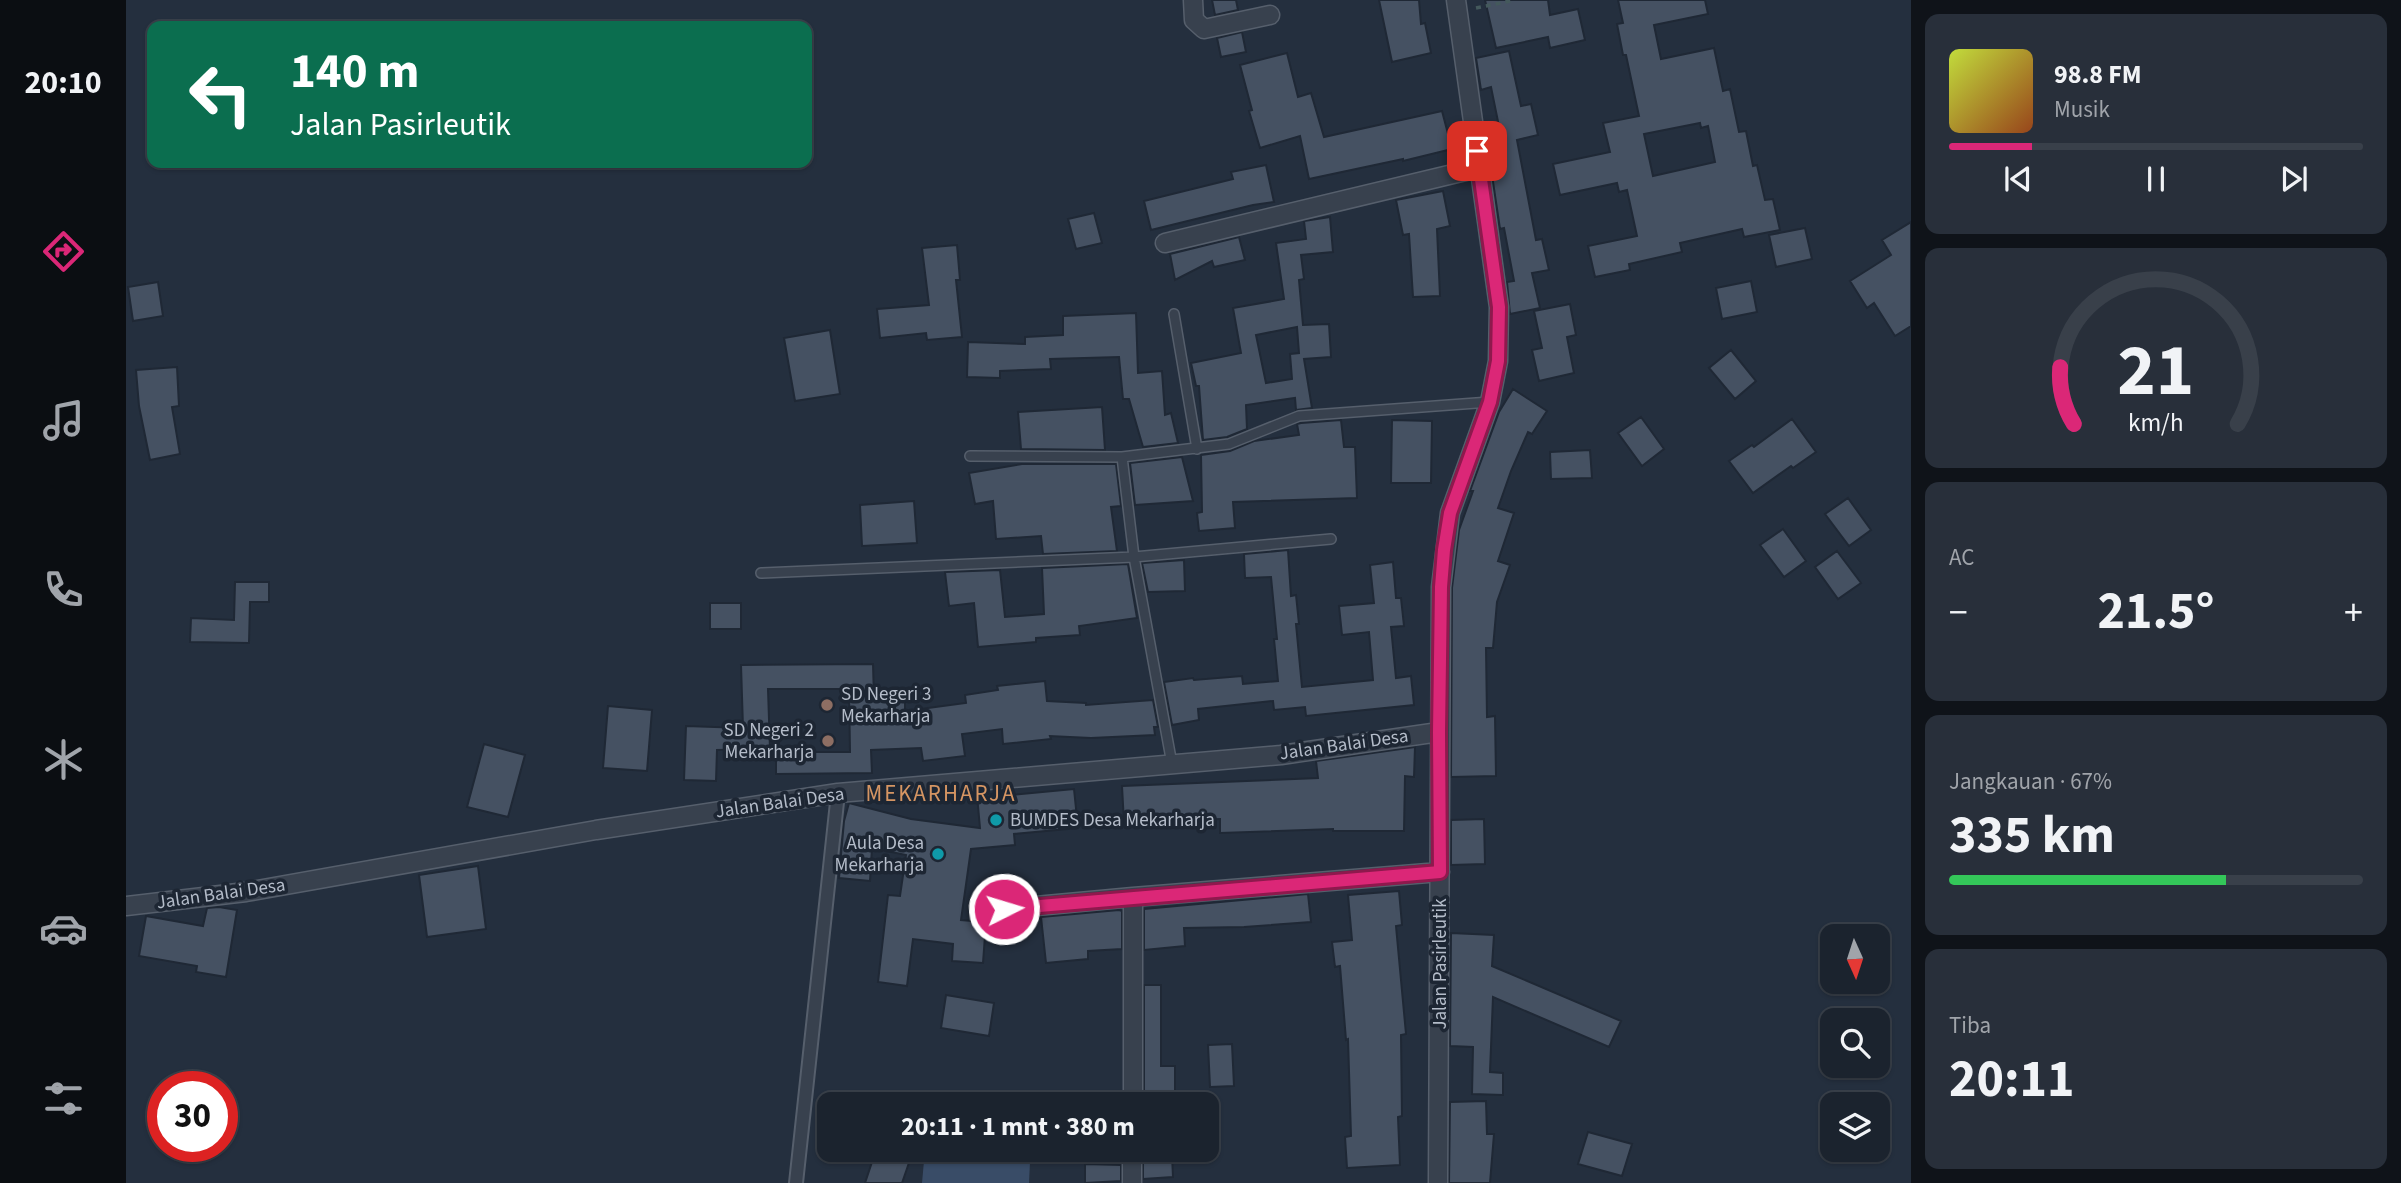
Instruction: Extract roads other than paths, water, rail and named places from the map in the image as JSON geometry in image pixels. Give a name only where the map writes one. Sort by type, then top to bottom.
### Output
[{"type":"street","points":[[1192,0],[1194,20],[1204,29],[1270,15]]},
{"type":"street","name":"Jalan Pasirleutik","points":[[1438,1183],[1441,587],[1450,513],[1490,402],[1498,361],[1499,307],[1457,6]]},
{"type":"street","points":[[1165,243],[1478,168]]},
{"type":"street","name":"Jalan Balai Desa","points":[[126,906],[246,892],[596,830],[838,793],[1281,755],[1439,732]]},
{"type":"street","points":[[796,1183],[838,793]]},
{"type":"street","points":[[1004,909],[1440,872]]},
{"type":"street","points":[[1133,897],[1133,1092]]},
{"type":"street","points":[[1132,1162],[1132,1183]]},
{"type":"lane","points":[[1174,314],[1197,449]]},
{"type":"lane","points":[[970,456],[1122,457],[1229,444],[1299,416],[1490,402]]},
{"type":"lane","points":[[1122,457],[1134,557],[1172,764]]},
{"type":"lane","points":[[761,573],[1134,557],[1331,539]]},
{"type":"water","points":[[924,1162],[1030,1162],[1029,1183],[922,1183]]},
{"type":"place","name":"SD Negeri 3 Mekarharja","points":[[827,705]]},
{"type":"place","name":"SD Negeri 2 Mekarharja","points":[[828,741]]},
{"type":"place","name":"BUMDES Desa Mekarharja","points":[[996,820]]},
{"type":"place","name":"Aula Desa Mekarharja","points":[[938,854]]},
{"type":"district","name":"MEKARHARJA","points":[[941,793]]}]
